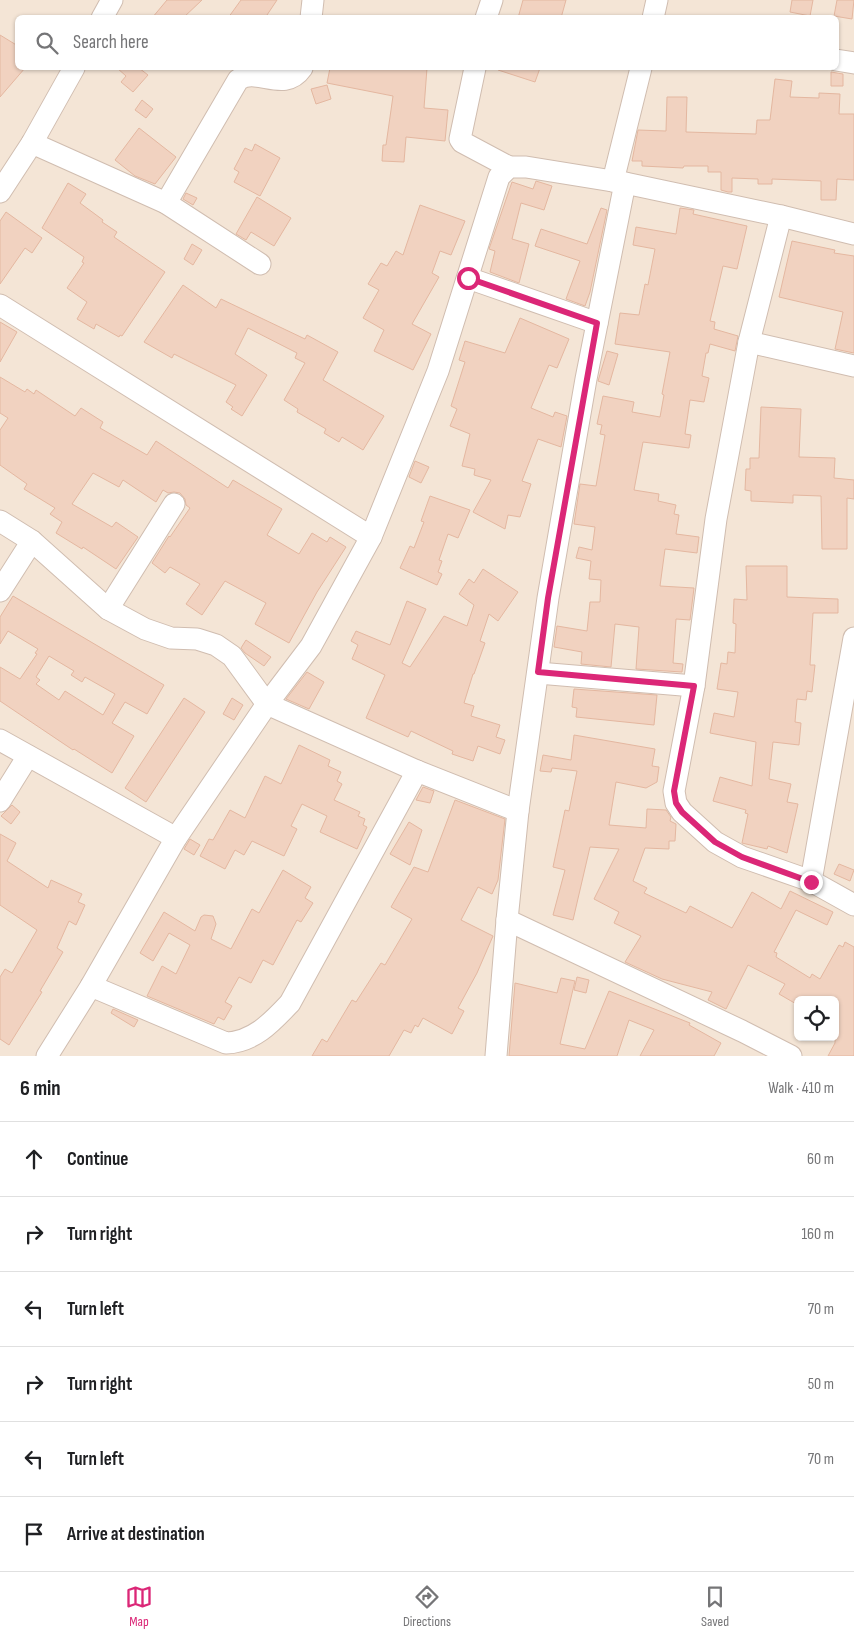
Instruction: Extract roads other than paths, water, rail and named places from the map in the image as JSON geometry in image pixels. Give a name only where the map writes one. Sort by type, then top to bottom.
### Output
[{"type":"street","points":[[104,15],[112,0]]},
{"type":"street","points":[[312,15],[314,0]]},
{"type":"street","points":[[487,15],[492,0]]},
{"type":"street","points":[[654,15],[657,0]]},
{"type":"street","points":[[839,60],[854,63]]},
{"type":"street","points":[[0,192],[32,143],[73,70]]},
{"type":"street","points":[[166,203],[242,76],[274,80],[290,78],[300,70]]},
{"type":"street","points":[[475,70],[460,139],[462,142],[509,167],[526,167],[619,182],[781,216],[854,234]]},
{"type":"street","points":[[496,1056],[518,811],[548,598],[640,70]]},
{"type":"street","points":[[32,143],[166,203],[260,264]]},
{"type":"street","points":[[47,1056],[91,986],[176,838],[267,704],[311,646],[371,537],[438,371],[499,177],[509,167]]},
{"type":"street","points":[[781,216],[749,342],[716,518],[694,686],[674,791],[676,803],[682,812],[715,842],[742,857],[811,882],[854,905]]},
{"type":"street","points":[[468,278],[597,323]]},
{"type":"street","points":[[0,305],[371,537]]},
{"type":"street","points":[[749,342],[854,366]]},
{"type":"street","points":[[108,609],[174,504]]},
{"type":"street","points":[[0,521],[32,541],[108,609],[146,630],[171,638],[197,639],[216,645],[232,656],[267,704],[417,770],[518,811]]},
{"type":"street","points":[[0,591],[32,541]]},
{"type":"street","points":[[811,882],[854,638]]},
{"type":"street","points":[[538,672],[694,686]]},
{"type":"street","points":[[0,740],[176,838]]},
{"type":"street","points":[[0,801],[28,756]]},
{"type":"street","points":[[91,986],[222,1049],[248,1039],[264,1028],[290,1003],[417,770]]},
{"type":"street","points":[[507,920],[791,1056]]}]
